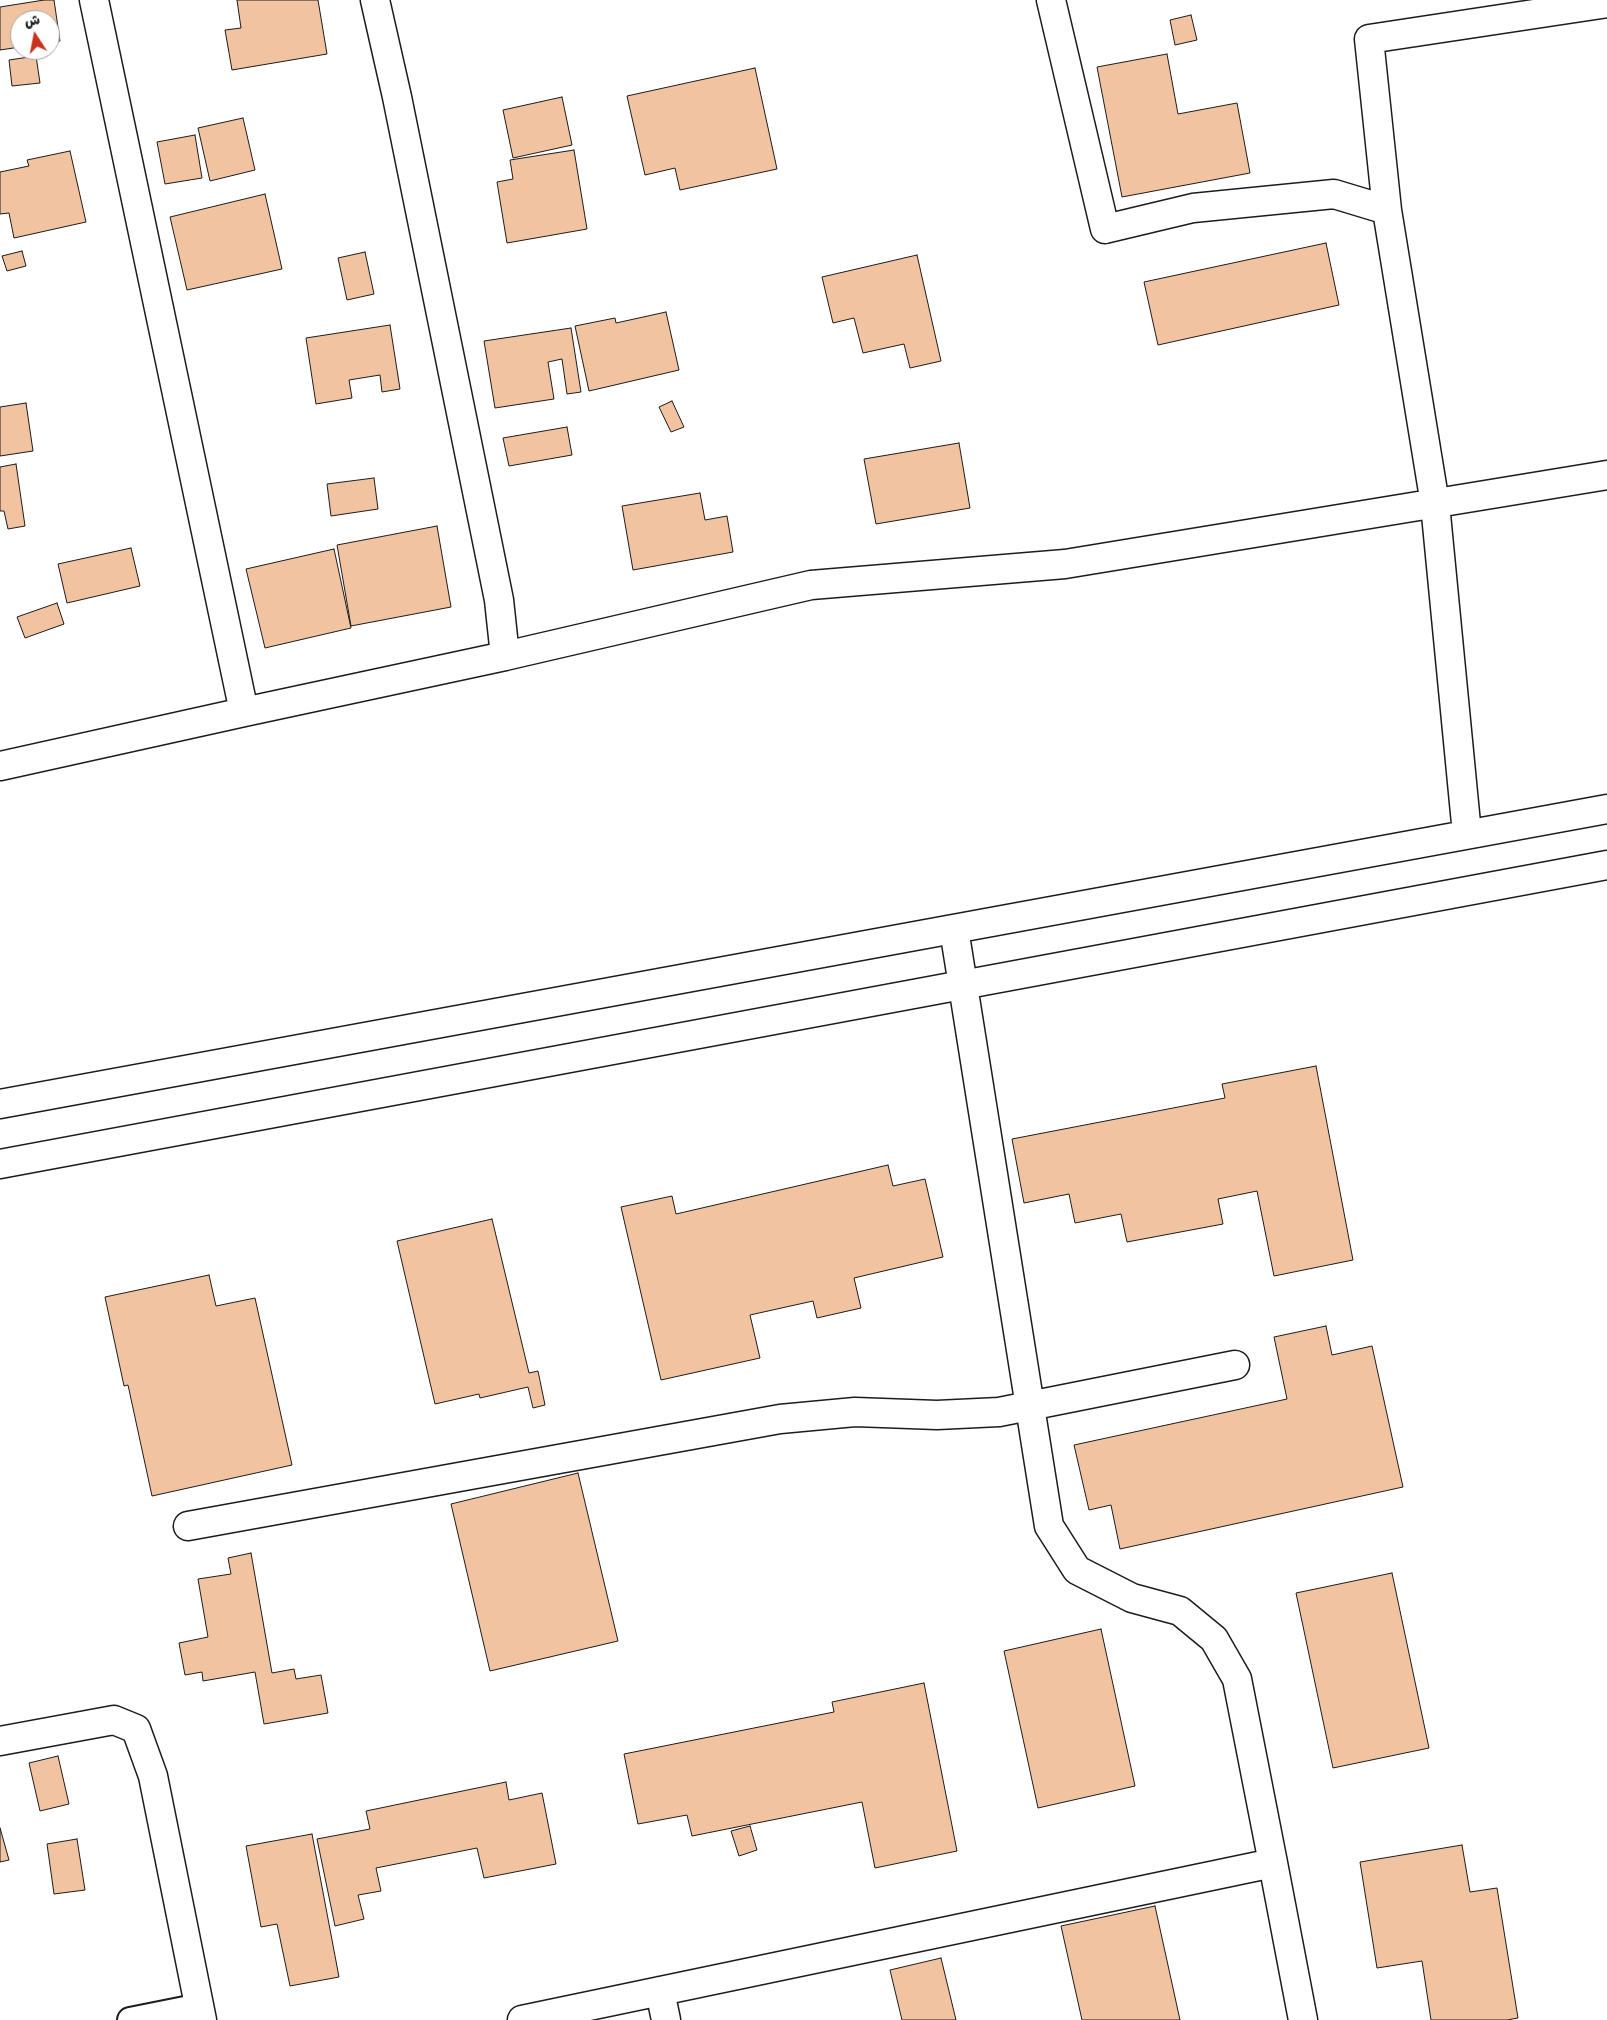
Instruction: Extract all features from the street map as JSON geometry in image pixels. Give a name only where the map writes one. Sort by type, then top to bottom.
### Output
[{"type":"street","points":[[94,0],[244,712]]},
{"type":"street","points":[[375,0],[397,97],[497,591],[505,656]]},
{"type":"street","points":[[1051,0],[1105,229],[1193,208],[1334,194],[1387,210]]},
{"type":"street","points":[[1467,834],[1435,504],[1387,210],[1369,39],[1607,3]]},
{"type":"street","points":[[0,766],[505,656],[811,585],[1065,564],[1607,475]]},
{"type":"street","points":[[0,1104],[1607,809]]},
{"type":"street","points":[[0,1164],[1607,865]]},
{"type":"street","points":[[954,928],[1049,1526],[1077,1570],[1132,1598],[1180,1611],[1214,1639],[1237,1679],[1303,2020]]},
{"type":"street","points":[[188,1526],[780,1419],[855,1412],[937,1415],[999,1412],[1235,1365]]},
{"type":"street","points":[[0,1741],[114,1720],[136,1729],[153,1776],[201,2013]]},
{"type":"street","points":[[522,2020],[1272,1863]]},
{"type":"street","points":[[660,1991],[666,2020]]},
{"type":"lane","points":[[130,2020],[201,2013]]},
{"type":"building","points":[[54,0],[55,10],[10,10],[10,48],[0,50],[0,7]]},
{"type":"building","points":[[237,0],[318,0],[327,54],[232,70],[225,30],[241,28]]},
{"type":"building","points":[[1191,15],[1197,40],[1175,45],[1170,20]]},
{"type":"building","points":[[1167,54],[1178,114],[1237,103],[1250,173],[1122,197],[1097,67]]},
{"type":"building","points":[[9,60],[37,60],[40,83],[12,86]]},
{"type":"building","points":[[755,68],[777,169],[680,190],[675,168],[645,175],[627,96]]},
{"type":"building","points":[[562,97],[572,145],[513,158],[503,110]]},
{"type":"building","points":[[243,118],[255,170],[210,181],[198,128]]},
{"type":"building","points":[[195,135],[202,178],[165,184],[157,142]]},
{"type":"building","points":[[574,150],[587,229],[507,243],[497,182],[513,179],[510,160]]},
{"type":"building","points":[[70,151],[86,222],[14,238],[9,213],[0,214],[0,172],[29,166],[27,160]]},
{"type":"building","points":[[265,194],[282,269],[187,290],[170,217]]},
{"type":"building","points":[[1326,243],[1339,305],[1158,345],[1144,282]]},
{"type":"building","points":[[22,251],[26,266],[7,271],[2,256]]},
{"type":"building","points":[[365,252],[374,294],[347,300],[338,258]]},
{"type":"building","points":[[917,255],[941,361],[910,368],[904,344],[863,353],[854,318],[833,323],[822,277]]},
{"type":"building","points":[[666,312],[679,370],[589,391],[575,326],[615,318],[616,323]]},
{"type":"building","points":[[390,325],[400,389],[382,392],[380,375],[349,380],[352,398],[316,404],[306,338]]},
{"type":"building","points":[[571,328],[581,392],[567,394],[562,359],[548,362],[554,399],[495,408],[484,341]]},
{"type":"building","points":[[672,401],[684,427],[671,432],[659,407]]},
{"type":"building","points":[[26,403],[33,451],[0,456],[0,407]]},
{"type":"building","points":[[567,427],[572,455],[509,466],[503,438]]},
{"type":"building","points":[[959,443],[970,508],[876,524],[864,459]]},
{"type":"building","points":[[16,464],[25,526],[8,529],[4,511],[0,511],[0,467]]},
{"type":"building","points":[[374,478],[378,509],[331,516],[327,484]]},
{"type":"building","points":[[700,493],[705,520],[727,516],[733,552],[633,570],[622,506]]},
{"type":"building","points":[[437,526],[451,607],[351,626],[337,545]]},
{"type":"building","points":[[131,548],[140,586],[67,603],[58,564]]},
{"type":"building","points":[[334,549],[351,628],[265,648],[246,569]]},
{"type":"building","points":[[57,603],[64,624],[25,638],[17,617]]},
{"type":"building","points":[[1316,1066],[1353,1260],[1274,1276],[1257,1191],[1218,1199],[1223,1224],[1127,1242],[1121,1214],[1075,1223],[1069,1194],[1024,1203],[1012,1139],[1225,1098],[1222,1084]]},
{"type":"building","points":[[888,1165],[893,1186],[925,1179],[943,1257],[854,1278],[861,1308],[817,1318],[813,1301],[750,1315],[760,1358],[661,1380],[621,1207],[672,1196],[676,1214]]},
{"type":"building","points":[[492,1219],[529,1373],[538,1371],[545,1405],[533,1408],[528,1387],[480,1398],[479,1394],[435,1404],[397,1241]]},
{"type":"building","points":[[209,1275],[216,1306],[255,1298],[292,1465],[152,1496],[128,1385],[124,1386],[105,1297]]},
{"type":"building","points":[[1326,1326],[1332,1355],[1372,1346],[1403,1487],[1120,1549],[1111,1505],[1089,1510],[1074,1445],[1287,1399],[1274,1337]]},
{"type":"building","points":[[578,1473],[618,1641],[490,1671],[451,1504]]},
{"type":"building","points":[[251,1553],[272,1673],[294,1669],[296,1679],[321,1675],[328,1713],[264,1724],[255,1672],[203,1681],[202,1672],[185,1675],[179,1643],[208,1637],[198,1579],[231,1574],[228,1558]]},
{"type":"building","points":[[1392,1573],[1429,1748],[1333,1768],[1296,1593]]},
{"type":"building","points":[[1101,1629],[1135,1786],[1038,1808],[1004,1651]]},
{"type":"building","points":[[924,1683],[957,1851],[875,1868],[862,1802],[692,1836],[687,1815],[638,1824],[624,1754],[834,1712],[832,1702]]},
{"type":"building","points":[[58,1756],[69,1804],[40,1811],[29,1763]]},
{"type":"building","points":[[506,1782],[509,1800],[542,1793],[556,1864],[484,1878],[477,1848],[376,1868],[381,1891],[358,1895],[364,1919],[335,1926],[317,1839],[370,1829],[366,1811]]},
{"type":"building","points":[[750,1826],[757,1850],[739,1856],[731,1831]]},
{"type":"building","points":[[0,1828],[9,1860],[0,1862]]},
{"type":"building","points":[[312,1834],[339,1977],[290,1986],[277,1924],[261,1927],[246,1846]]},
{"type":"building","points":[[77,1839],[85,1890],[54,1894],[47,1844]]},
{"type":"building","points":[[1462,1845],[1470,1892],[1497,1888],[1518,2018],[1507,2020],[1431,2020],[1422,1961],[1377,1968],[1360,1862]]},
{"type":"building","points":[[1155,1906],[1180,2020],[1082,2020],[1061,1926]]},
{"type":"building","points":[[941,1958],[956,2020],[902,2020],[890,1970]]}]
